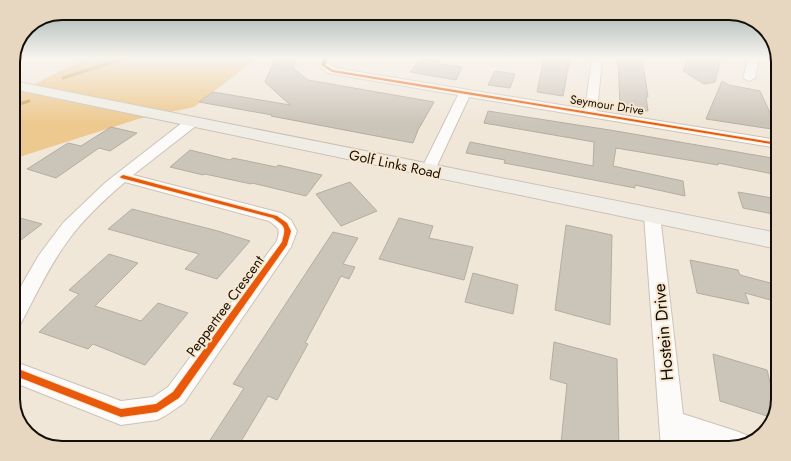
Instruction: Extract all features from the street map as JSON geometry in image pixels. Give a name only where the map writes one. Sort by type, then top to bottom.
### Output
[{"type":"main road","name":"Golf Links Road","points":[[20,86],[771,240]]},
{"type":"street","name":"Seymour Drive","points":[[383,80],[771,143]]},
{"type":"street","points":[[590,114],[594,80]]},
{"type":"street","points":[[428,170],[465,93]]},
{"type":"street","points":[[20,306],[49,254],[68,228],[86,209],[123,177],[192,122]]},
{"type":"street","name":"Peppertree Crescent","points":[[20,374],[121,413],[157,408],[176,395],[285,244],[288,231],[285,224],[275,217],[123,177]]},
{"type":"street","name":"Hostein Drive","points":[[652,215],[673,441]]},
{"type":"street","points":[[672,423],[727,441]]},
{"type":"shaded area","points":[[44,80],[229,80],[194,107],[138,119],[20,157],[20,88],[27,88]]},
{"type":"building","points":[[266,80],[307,80],[434,102],[418,130],[413,143],[199,102],[213,92],[290,105],[265,82]]},
{"type":"building","points":[[491,80],[513,80],[510,88],[488,85]]},
{"type":"building","points":[[540,80],[566,80],[563,96],[537,92]]},
{"type":"building","points":[[619,80],[645,80],[648,111],[620,107]]},
{"type":"building","points":[[697,80],[716,80],[715,82],[704,84]]},
{"type":"building","points":[[722,81],[729,85],[760,91],[771,115],[771,129],[706,119]]},
{"type":"building","points":[[488,111],[771,158],[771,174],[718,163],[718,165],[616,148],[613,166],[683,181],[685,196],[635,185],[635,188],[504,163],[505,160],[466,153],[470,142],[593,166],[594,142],[484,123]]},
{"type":"building","points":[[111,127],[137,133],[110,151],[99,148],[56,178],[27,169],[68,143],[81,146]]},
{"type":"building","points":[[190,150],[230,160],[233,158],[276,167],[278,165],[322,175],[306,196],[252,183],[205,174],[203,175],[170,167]]},
{"type":"building","points":[[350,182],[377,211],[341,226],[316,194]]},
{"type":"building","points":[[738,192],[771,198],[771,214],[743,208]]},
{"type":"building","points":[[132,209],[218,231],[250,241],[217,279],[185,269],[199,254],[108,229]]},
{"type":"building","points":[[20,218],[42,224],[20,241]]},
{"type":"building","points":[[399,218],[433,226],[429,238],[473,247],[464,280],[379,259]]},
{"type":"building","points":[[566,225],[612,235],[610,325],[555,310]]},
{"type":"building","points":[[333,232],[358,238],[343,264],[355,267],[349,279],[341,276],[305,343],[308,344],[277,400],[268,396],[241,441],[210,441],[244,388],[233,384]]},
{"type":"building","points":[[109,254],[138,263],[95,306],[141,321],[158,303],[188,313],[145,365],[93,344],[88,349],[39,332],[79,294],[69,290]]},
{"type":"building","points":[[690,260],[738,270],[740,275],[771,283],[771,300],[745,293],[749,304],[697,293]]},
{"type":"building","points":[[473,273],[518,285],[513,314],[465,302]]},
{"type":"building","points":[[554,342],[617,359],[619,441],[561,441],[567,384],[550,379]]},
{"type":"building","points":[[713,354],[767,370],[771,386],[771,404],[767,416],[720,401]]},
{"type":"waterway","points":[[20,104],[29,101]]},
{"type":"cycle path","points":[[384,80],[771,143]]},
{"type":"cycle path","points":[[20,374],[121,413],[157,408],[176,395],[285,243],[288,231],[285,224],[275,217],[123,177]]}]
